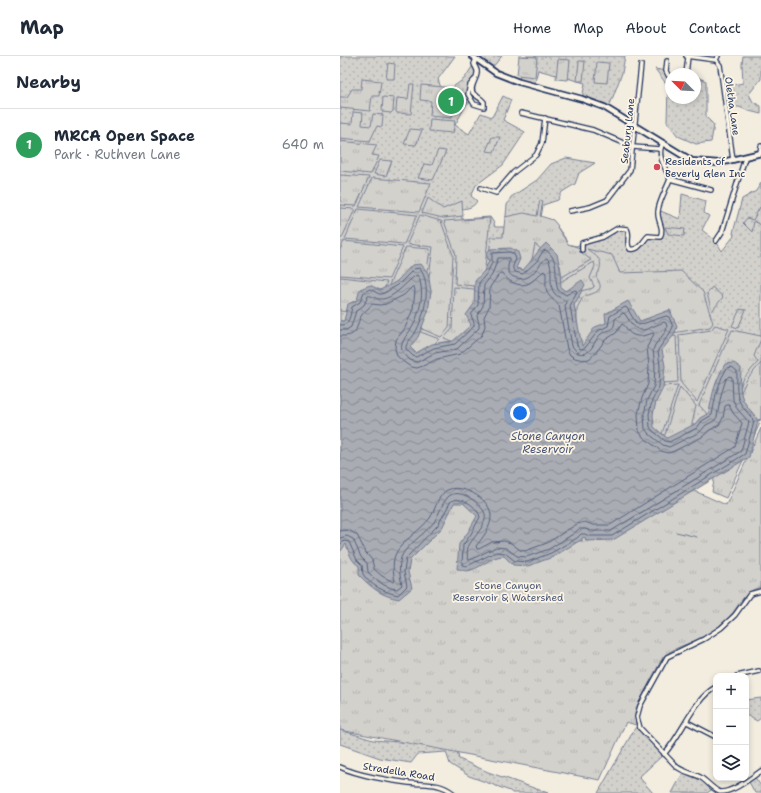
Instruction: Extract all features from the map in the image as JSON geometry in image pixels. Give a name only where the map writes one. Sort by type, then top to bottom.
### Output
[{"type":"main road","points":[[474,58],[496,73],[519,82],[582,99],[604,107],[692,161],[713,163],[745,158],[760,153]]},
{"type":"street","points":[[686,68],[687,56],[717,58]]},
{"type":"street","points":[[474,58],[477,74],[468,89],[470,98],[474,104],[484,107],[485,105],[482,99],[473,93],[474,80]]},
{"type":"street","name":"Oletha Lane","points":[[717,58],[720,65],[733,160]]},
{"type":"street","points":[[666,68],[667,61]]},
{"type":"street","name":"Seabury Lane","points":[[570,211],[590,207],[604,202],[610,197],[630,170],[642,65]]},
{"type":"street","points":[[521,113],[593,130],[633,147],[660,149]]},
{"type":"street","points":[[481,188],[496,193],[514,172],[536,155],[542,143],[545,118]]},
{"type":"street","points":[[582,250],[582,244],[604,237],[618,228],[629,232],[628,246],[630,249],[634,250],[638,248],[648,236],[660,237],[662,233],[658,210],[670,179],[661,159],[660,149],[663,143]]},
{"type":"street","points":[[760,153],[761,146]]},
{"type":"street","points":[[716,241],[722,232],[745,158]]},
{"type":"street","points":[[670,179],[711,190]]},
{"type":"street","points":[[761,591],[750,594],[736,615],[721,628],[704,639],[671,654],[664,661],[651,688],[640,706],[637,717],[638,724],[643,732],[664,754],[684,771],[698,776],[720,792],[731,791],[761,771]]},
{"type":"street","points":[[749,673],[759,671]]},
{"type":"street","points":[[664,754],[671,747],[705,694],[713,689]]},
{"type":"street","points":[[687,722],[713,735]]},
{"type":"street","name":"Stradella Road","points":[[340,767],[402,782],[445,787],[453,793]]},
{"type":"green space","points":[[340,56],[455,56],[438,79],[443,94],[464,79],[474,64],[477,74],[468,89],[470,98],[455,125],[469,134],[481,113],[492,117],[503,96],[511,100],[503,120],[525,132],[503,165],[476,185],[471,196],[477,201],[468,208],[461,209],[462,219],[490,217],[495,227],[505,227],[507,205],[511,197],[537,180],[551,164],[566,158],[595,163],[579,173],[575,184],[562,192],[558,200],[543,205],[541,218],[553,221],[565,238],[567,244],[576,246],[618,228],[627,229],[628,246],[634,250],[648,236],[656,237],[662,233],[658,210],[680,219],[682,194],[706,201],[704,213],[709,216],[702,230],[716,241],[722,251],[734,236],[733,233],[742,199],[756,191],[761,183],[761,420],[758,421],[741,397],[740,389],[695,424],[668,438],[654,427],[595,327],[582,347],[574,305],[580,297],[566,291],[540,249],[534,259],[523,270],[489,261],[475,296],[453,341],[432,344],[416,353],[396,282],[380,291],[344,321],[340,321]]},
{"type":"green space","points":[[472,56],[502,56],[491,69]]},
{"type":"green space","points":[[519,56],[537,57],[535,77],[517,75]]},
{"type":"green space","points":[[521,56],[625,56],[622,73],[608,110],[582,99],[585,83],[538,70],[534,86],[519,82]]},
{"type":"green space","points":[[743,56],[761,56],[761,79],[749,94],[753,102],[761,106],[761,114],[739,107],[725,107],[723,87],[743,83]]},
{"type":"green space","points":[[558,59],[570,60],[568,80],[556,79]]},
{"type":"green space","points":[[579,61],[585,61],[583,81],[577,81]]},
{"type":"green space","points":[[597,62],[609,63],[607,83],[595,82]]},
{"type":"green space","points":[[388,63],[395,64],[394,79],[386,79]]},
{"type":"green space","points":[[655,69],[665,71],[665,82]]},
{"type":"green space","points":[[362,79],[381,81],[379,96],[372,96],[370,111],[340,108],[340,97],[347,97],[352,89],[361,89]]},
{"type":"green space","points":[[701,79],[706,81],[706,117],[714,125],[711,142],[696,144],[678,136],[667,122],[668,104],[701,104]]},
{"type":"green space","points":[[410,84],[414,84],[411,114],[397,113],[397,98],[408,99]]},
{"type":"green space","points":[[421,85],[455,88],[454,98],[471,100],[470,103],[454,102],[452,118],[430,116],[431,101],[420,100]]},
{"type":"green space","points":[[383,97],[394,98],[393,111],[391,113],[382,112]]},
{"type":"green space","points":[[353,112],[363,113],[362,125],[371,126],[373,114],[383,115],[382,127],[377,126],[370,141],[340,138],[340,123],[352,124]]},
{"type":"green space","points":[[430,119],[455,121],[453,133],[429,131]]},
{"type":"green space","points":[[410,129],[422,130],[416,145],[404,144]]},
{"type":"green space","points":[[492,137],[500,137],[494,152],[486,151]]},
{"type":"green space","points":[[340,141],[377,145],[372,155],[379,156],[371,174],[340,171]]},
{"type":"green space","points":[[438,150],[446,151],[433,180],[418,178],[424,164],[432,165]]},
{"type":"green space","points":[[380,160],[392,161],[386,176],[374,174]]},
{"type":"green space","points":[[340,175],[369,177],[356,206],[340,205]]},
{"type":"green space","points":[[372,178],[431,183],[419,212],[359,207]]},
{"type":"green space","points":[[428,198],[443,209],[462,201],[463,216],[443,218],[422,213]]},
{"type":"green space","points":[[540,200],[543,201],[540,216],[553,220],[568,244],[580,248],[582,253],[591,260],[562,277],[560,265],[535,244],[532,259],[525,273],[486,287],[491,237],[503,237],[505,217],[524,213],[537,216]]},
{"type":"green space","points":[[760,207],[761,225],[754,221],[752,232],[743,223],[747,218],[753,220]]},
{"type":"green space","points":[[340,208],[355,209],[342,238],[340,238]]},
{"type":"green space","points":[[358,209],[417,215],[404,244],[345,239]]},
{"type":"green space","points":[[420,215],[441,221],[453,255],[449,328],[441,337],[422,329],[433,247],[407,244]]},
{"type":"green space","points":[[490,218],[483,287],[455,284],[456,255],[444,221]]},
{"type":"green space","points":[[665,227],[685,229],[684,236],[668,234]]},
{"type":"green space","points":[[344,241],[403,247],[389,279],[340,275],[340,250]]},
{"type":"green space","points":[[406,247],[430,249],[419,328],[376,314]]},
{"type":"green space","points":[[587,249],[612,255],[620,273],[681,271],[703,292],[713,323],[710,327],[610,343],[577,346],[577,308],[583,297],[597,292],[600,286],[596,277],[601,264],[600,261]]},
{"type":"green space","points":[[594,262],[595,266],[590,278],[594,286],[593,288],[581,291],[573,301],[555,285]]},
{"type":"green space","points":[[340,277],[387,282],[373,314],[340,311]]},
{"type":"green space","points":[[454,287],[483,290],[466,347],[444,338],[452,329]]},
{"type":"green space","points":[[712,287],[723,297],[712,311],[707,294]]},
{"type":"green space","points":[[740,309],[746,310],[738,328],[732,326]]},
{"type":"green space","points":[[384,318],[439,339],[415,363]]},
{"type":"green space","points":[[715,325],[729,329],[697,402],[681,383],[679,335],[711,330]]},
{"type":"green space","points":[[732,330],[761,336],[761,339],[754,356],[758,362],[744,378],[721,429],[699,405]]},
{"type":"green space","name":"Stone Canyon Reservoir & Watershed","points":[[340,333],[726,505],[761,428],[761,587],[749,592],[729,617],[702,638],[682,646],[663,657],[636,708],[636,725],[626,722],[600,780],[340,730]]},
{"type":"green space","points":[[676,336],[678,382],[648,384],[646,340]]},
{"type":"green space","points":[[761,363],[761,419],[724,430],[747,379]]},
{"type":"green space","points":[[678,385],[653,461],[648,387]]},
{"type":"green space","points":[[680,387],[696,406],[680,478],[655,466]]},
{"type":"green space","points":[[760,423],[726,498],[712,492],[718,447],[722,433]]},
{"type":"green space","points":[[761,698],[761,718],[757,721],[749,717],[749,700]]},
{"type":"green space","points":[[638,723],[664,754],[639,777],[653,793],[598,793]]},
{"type":"green space","points":[[340,730],[373,740],[413,743],[454,737],[459,759],[488,772],[548,793],[512,793],[469,776],[450,764],[446,752],[418,754],[411,763],[380,758],[340,744]]},
{"type":"green space","points":[[684,771],[698,776],[714,788],[707,793],[672,793]]},
{"type":"green space","points":[[754,776],[761,786],[761,793],[755,793],[749,779]]},
{"type":"water","name":"Stone Canyon Reservoir","points":[[546,243],[557,254],[560,268],[561,288],[566,291],[582,280],[585,285],[574,305],[582,346],[595,327],[606,323],[605,314],[628,301],[640,321],[670,310],[677,327],[674,335],[662,350],[665,366],[663,388],[656,402],[653,415],[654,427],[667,438],[695,424],[700,418],[709,413],[714,388],[725,364],[734,363],[741,368],[741,395],[758,421],[749,457],[613,540],[586,541],[585,537],[582,538],[582,541],[579,541],[553,557],[528,566],[513,565],[504,556],[494,558],[472,570],[467,571],[457,569],[459,544],[477,516],[463,503],[454,503],[442,528],[410,560],[408,572],[412,588],[399,599],[382,594],[359,575],[359,566],[349,554],[346,544],[340,552],[340,321],[344,321],[348,304],[357,300],[360,289],[370,285],[380,290],[396,282],[412,265],[421,264],[428,273],[431,291],[428,312],[418,337],[410,347],[416,353],[432,344],[453,341],[471,325],[466,315],[474,304],[475,281],[484,271],[489,261],[486,254],[490,249],[511,248],[518,252],[520,259],[516,268],[523,270]]},
{"type":"waterway","points":[[676,532],[697,537]]},
{"type":"place","name":"MRCA Open Space","points":[[451,101]]},
{"type":"place","name":"Residents of Beverly Glen Inc","points":[[657,167]]}]
